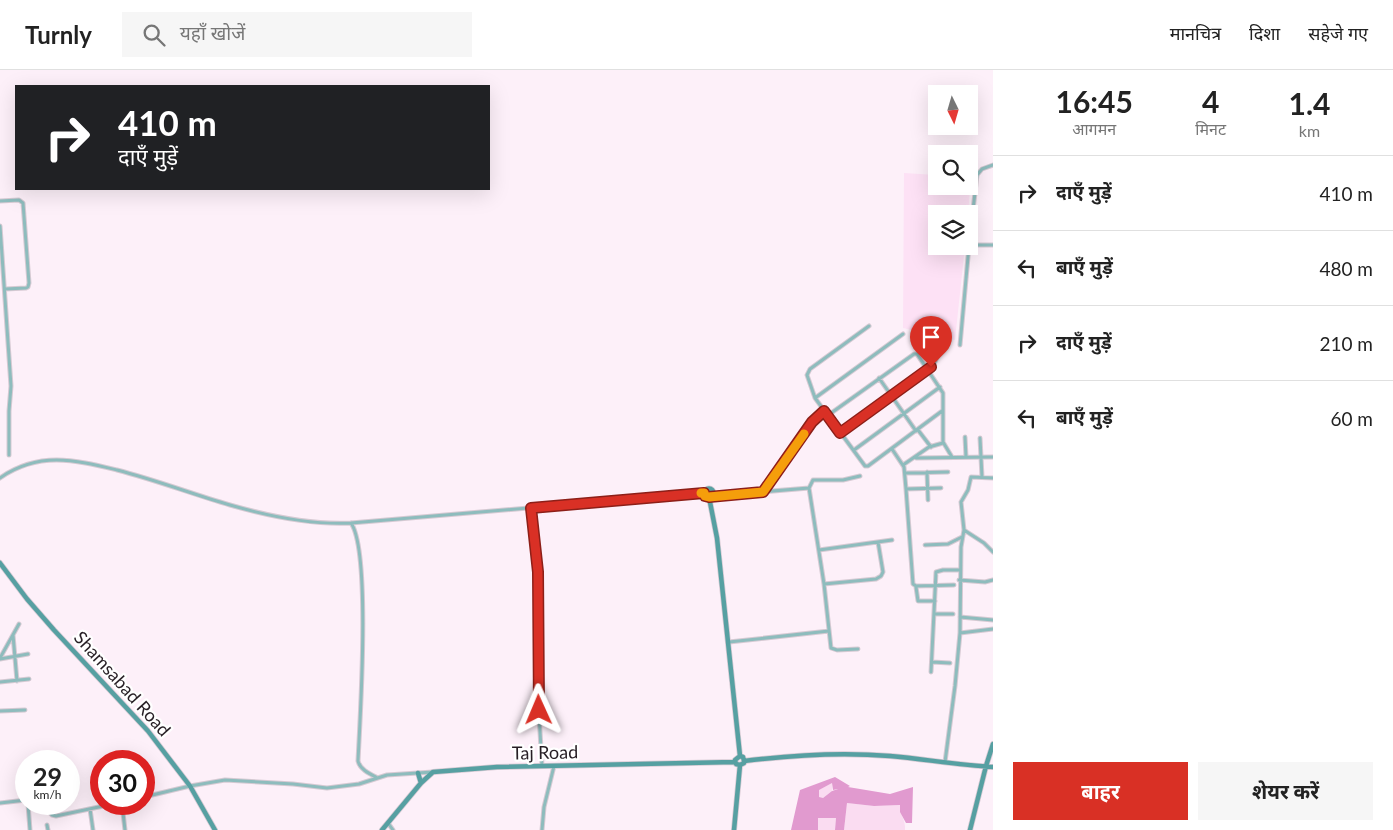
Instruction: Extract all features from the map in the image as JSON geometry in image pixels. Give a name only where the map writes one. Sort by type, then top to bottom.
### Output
[{"type":"main road","points":[[711,497],[705,496],[706,489],[710,488],[713,492],[711,497],[729,642],[740,756],[744,758],[744,761]]},
{"type":"main road","name":"Shamsabad Road","points":[[0,563],[54,630],[148,731],[190,786],[215,830]]},
{"type":"main road","points":[[970,830],[993,744]]},
{"type":"main road","points":[[740,756],[736,758],[735,762],[740,765]]},
{"type":"main road","points":[[734,830],[740,765],[744,764],[744,761],[790,756],[890,756],[993,767]]},
{"type":"main road","name":"Taj Road","points":[[434,772],[497,767],[735,762]]},
{"type":"main road","points":[[382,830],[421,783],[434,772]]},
{"type":"main road","points":[[418,773],[421,783]]},
{"type":"street","points":[[978,174],[982,169],[993,165]]},
{"type":"street","points":[[0,201],[19,200],[23,203],[29,283],[27,288],[5,290]]},
{"type":"street","points":[[0,226],[11,386],[9,455]]},
{"type":"street","points":[[978,245],[993,245]]},
{"type":"street","points":[[960,345],[968,255]]},
{"type":"street","points":[[869,326],[808,371],[809,383],[815,398],[864,466],[867,466],[892,449],[942,411]]},
{"type":"street","points":[[815,398],[903,334]]},
{"type":"street","points":[[840,433],[928,370],[934,364],[943,342]]},
{"type":"street","points":[[828,416],[914,354],[918,355],[943,394],[943,441],[952,457]]},
{"type":"street","points":[[879,378],[931,447]]},
{"type":"street","points":[[854,450],[940,387]]},
{"type":"street","points":[[763,492],[812,422],[824,411]]},
{"type":"street","points":[[965,437],[966,457]]},
{"type":"street","points":[[980,438],[982,477]]},
{"type":"street","points":[[903,465],[931,447],[941,445],[943,441]]},
{"type":"street","points":[[892,449],[903,465],[905,473],[913,582],[916,586],[918,601],[935,601]]},
{"type":"street","points":[[916,458],[993,456]]},
{"type":"street","points":[[0,478],[10,471],[40,461],[83,461],[163,483],[248,510],[327,524],[704,493]]},
{"type":"street","points":[[927,472],[928,500]]},
{"type":"street","points":[[905,473],[948,472]]},
{"type":"street","points":[[858,649],[832,649],[809,488],[813,480],[843,480],[860,476]]},
{"type":"street","points":[[945,763],[960,633],[959,580],[964,530],[962,500],[968,490],[971,477],[993,478]]},
{"type":"street","points":[[711,497],[809,488]]},
{"type":"street","points":[[906,489],[941,488]]},
{"type":"street","points":[[531,508],[538,572],[538,698],[542,766]]},
{"type":"street","points":[[351,523],[356,532],[361,582],[361,706],[358,761],[366,772],[376,777]]},
{"type":"street","points":[[964,530],[988,546],[993,552]]},
{"type":"street","points":[[924,545],[948,544],[962,537]]},
{"type":"street","points":[[819,550],[892,540]]},
{"type":"street","points":[[824,584],[876,579],[881,576],[883,572],[878,542]]},
{"type":"street","points":[[988,546],[993,545]]},
{"type":"street","points":[[931,672],[937,570],[960,570]]},
{"type":"street","points":[[959,580],[985,582],[993,580]]},
{"type":"street","points":[[916,586],[954,585]]},
{"type":"street","points":[[935,614],[953,614]]},
{"type":"street","points":[[960,617],[993,620]]},
{"type":"street","points":[[0,658],[19,624]]},
{"type":"street","points":[[960,633],[993,629]]},
{"type":"street","points":[[729,642],[829,631]]},
{"type":"street","points":[[13,635],[16,681]]},
{"type":"street","points":[[0,658],[28,654]]},
{"type":"street","points":[[932,662],[950,663]]},
{"type":"street","points":[[0,682],[29,680]]},
{"type":"street","points":[[0,711],[25,710]]},
{"type":"street","points":[[542,830],[544,803],[554,766]]},
{"type":"street","points":[[155,794],[190,786],[231,780],[327,788],[359,784],[376,777],[434,772]]},
{"type":"street","points":[[0,803],[15,801]]},
{"type":"street","points":[[80,810],[90,808]]},
{"type":"street","points":[[29,815],[30,830]]},
{"type":"street","points":[[91,815],[93,830]]},
{"type":"street","points":[[123,815],[125,830]]},
{"type":"street","points":[[388,823],[393,830]]},
{"type":"street","points":[[47,825],[48,830]]},
{"type":"shaded area","points":[[904,173],[928,174],[928,195],[970,195],[969,205],[928,205],[928,255],[964,255],[955,340],[903,328]]},
{"type":"shaded area","points":[[835,777],[850,786],[848,787],[890,794],[913,787],[912,823],[906,823],[900,812],[900,805],[874,806],[847,803],[844,830],[835,830],[836,818],[818,818],[818,830],[791,830],[800,790]],"holes":[[[832,783],[833,790],[838,789],[823,798],[819,797],[819,790]]]},
{"type":"shaded area","points":[[832,783],[832,791],[823,798],[819,798],[818,790]]},
{"type":"shaded area","points":[[847,803],[874,806],[901,805],[905,830],[844,830]]},
{"type":"shaded area","points":[[818,818],[836,818],[835,830],[818,830]]},
{"type":"slow traffic","points":[[701,493],[709,497],[763,492],[804,434]]},
{"type":"route","points":[[539,710],[538,572],[531,508],[704,493],[705,496],[709,497],[763,492],[812,422],[824,411],[840,433],[931,367]]}]
